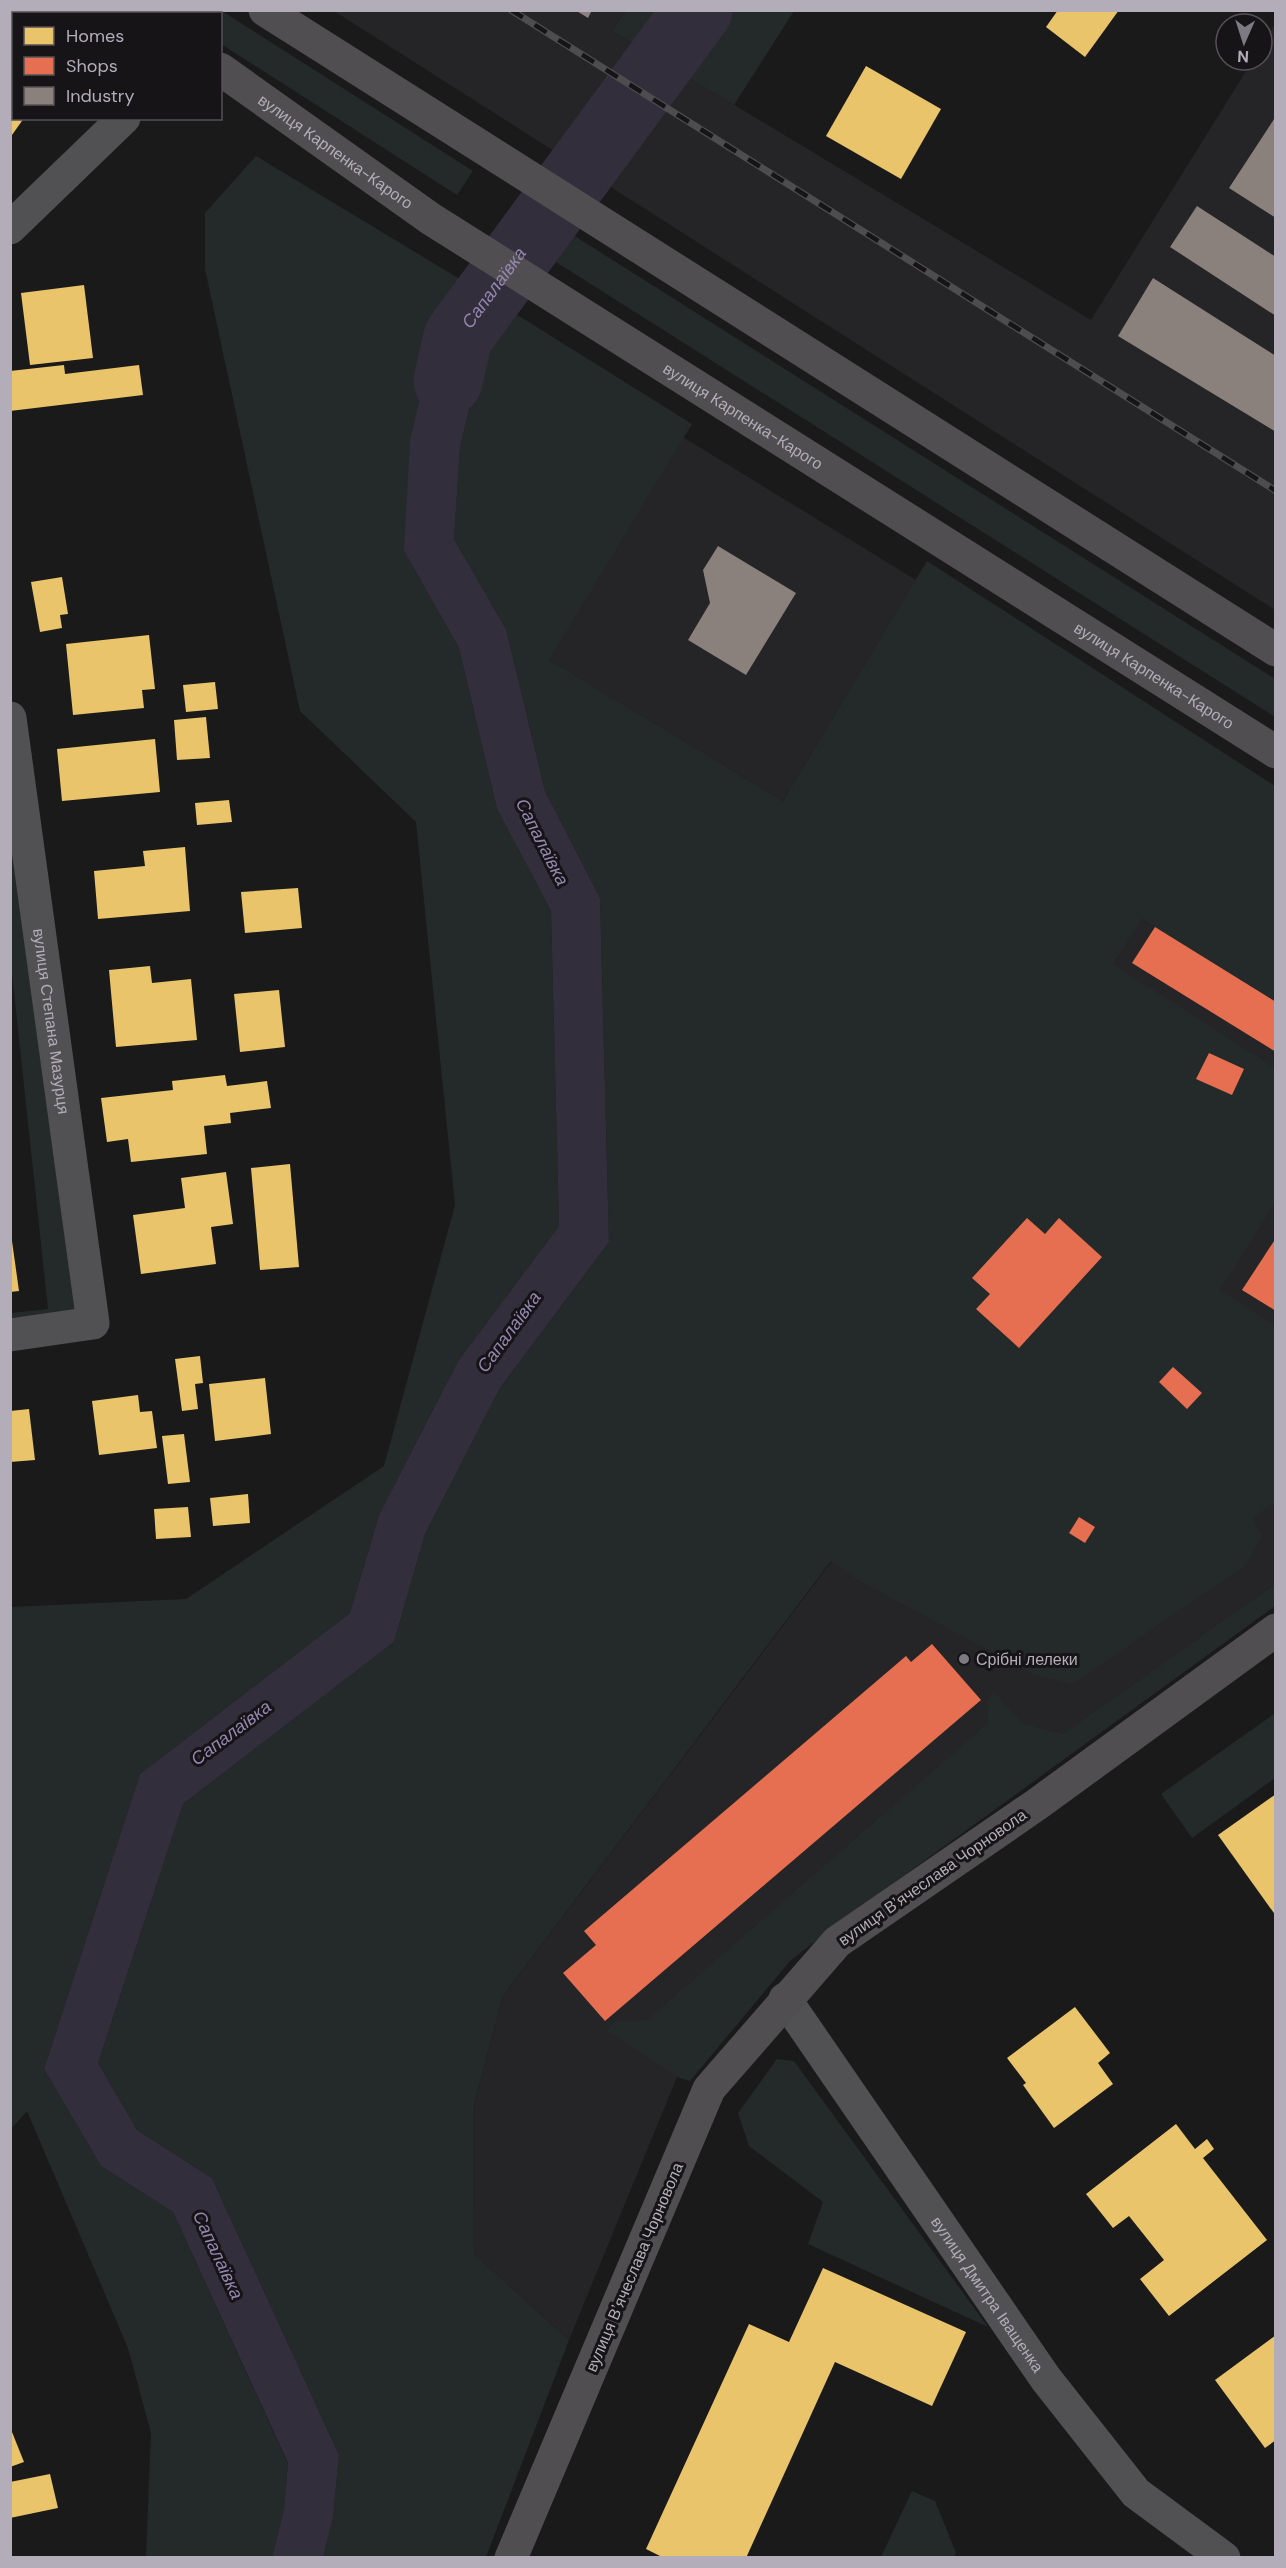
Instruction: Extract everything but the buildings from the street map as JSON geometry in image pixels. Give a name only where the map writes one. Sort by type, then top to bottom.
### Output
[{"type":"street","points":[[265,10],[1275,650]]},
{"type":"street","name":"вулиця Карпенка-Карого","points":[[222,70],[431,219],[535,282],[1275,752]]},
{"type":"street","points":[[10,228],[122,120]]},
{"type":"street","name":"вулиця Степана Мазурця","points":[[10,718],[93,1323],[10,1335]]},
{"type":"street","name":"вулиця Вʼячеслава Чорновола","points":[[510,2558],[709,2089],[837,1942],[1036,1805],[1274,1634]]},
{"type":"street","name":"вулиця Дмитра Іващенка","points":[[785,1999],[1046,2379],[1136,2493],[1224,2558]]},
{"type":"shaded area","points":[[334,11],[626,11],[612,31],[1091,320],[1246,72],[1274,72],[1275,23],[1275,610]]},
{"type":"shaded area","points":[[626,11],[794,11],[734,105],[612,31]]},
{"type":"shaded area","points":[[220,12],[473,171],[457,195],[222,45]]},
{"type":"shaded area","points":[[256,156],[468,284],[437,327],[404,551],[459,648],[497,809],[551,911],[559,1226],[458,1361],[379,1515],[350,1613],[140,1774],[44,2069],[101,2166],[173,2212],[288,2464],[284,2509],[272,2557],[146,2557],[151,2433],[128,2348],[27,2111],[11,2129],[10,1607],[186,1599],[384,1466],[455,1205],[416,822],[300,711],[205,269],[205,213]]},
{"type":"shaded area","points":[[573,235],[1275,679],[1275,717],[556,262]]},
{"type":"shaded area","points":[[511,311],[692,424],[549,660],[783,801],[927,561],[1275,786],[1275,1002],[1142,919],[1113,964],[1275,1068],[1275,1203],[1220,1290],[1275,1326],[1275,1502],[1253,1518],[1262,1537],[1246,1565],[1073,1684],[1034,1675],[856,1579],[831,1561],[503,1996],[473,2108],[474,2254],[569,2340],[486,2557],[323,2557],[333,2518],[339,2455],[212,2178],[137,2130],[98,2063],[183,1804],[394,1642],[425,1534],[500,1388],[609,1242],[600,898],[545,791],[506,629],[454,539],[460,448],[483,348]]},
{"type":"shaded area","points":[[683,437],[916,580],[783,801],[548,660]]},
{"type":"shaded area","points":[[10,831],[76,1310],[11,1319],[11,1313],[48,1309],[11,964]]},
{"type":"shaded area","name":"Срібні лелеки","points":[[1030,849],[1275,1002],[1275,1584],[802,1920],[677,2077],[569,2340],[474,2254],[473,2108],[503,1996],[832,1561],[856,1578]]},
{"type":"shaded area","points":[[1275,1584],[1275,1606],[836,1925],[790,1961],[690,2081],[677,2077],[607,2031],[614,2022],[647,2020],[988,1723],[987,1701],[994,1692],[1024,1724],[1063,1734]]},
{"type":"shaded area","points":[[1274,1714],[1275,1778],[1192,1838],[1161,1794]]},
{"type":"shaded area","points":[[777,2059],[794,2061],[988,2327],[808,2244],[823,2202],[749,2146],[738,2113]]},
{"type":"shaded area","points":[[912,2491],[935,2501],[956,2553],[954,2557],[881,2557]]},
{"type":"water","points":[[468,284],[511,311],[483,348],[460,448],[454,539],[506,629],[545,791],[600,898],[609,1242],[500,1388],[425,1534],[394,1642],[183,1804],[98,2063],[137,2130],[212,2178],[339,2455],[333,2518],[323,2557],[272,2557],[284,2509],[288,2463],[173,2212],[101,2166],[44,2069],[140,1774],[350,1613],[379,1515],[458,1361],[559,1226],[551,911],[497,809],[459,648],[404,551],[410,440],[437,327]]},
{"type":"waterway","name":"Сапалаївка","points":[[448,381],[458,337],[698,10]]},
{"type":"railway","points":[[511,10],[1276,491]]},
{"type":"place","name":"Срібні лелеки","points":[[964,1659]]}]
